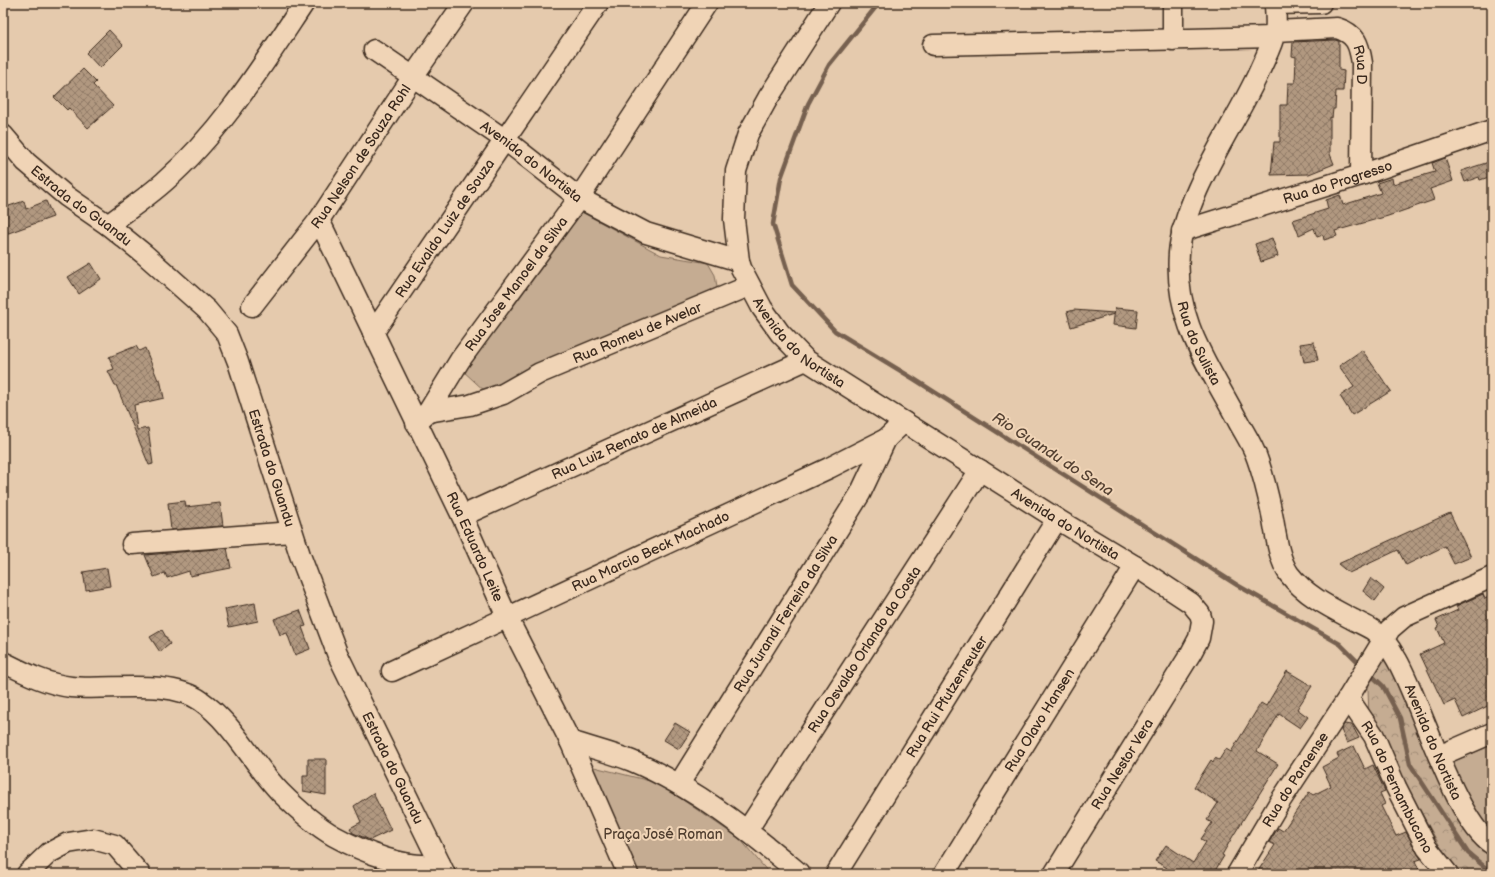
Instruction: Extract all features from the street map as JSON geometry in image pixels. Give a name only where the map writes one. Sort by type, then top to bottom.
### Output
[{"type":"street","points":[[108,225],[164,182],[208,137],[246,90],[304,3]]},
{"type":"street","name":"Rua Nelson de Souza Rohl","points":[[252,306],[319,220],[412,78],[464,3]]},
{"type":"street","name":"Rua Evaldo Luiz de Souza","points":[[373,333],[598,3]]},
{"type":"street","name":"Rua Jose Manoel da Silva","points":[[422,417],[460,360],[579,198],[707,3]]},
{"type":"street","points":[[739,261],[734,219],[736,171],[748,134],[768,98],[829,3]]},
{"type":"street","points":[[1173,3],[1173,40]]},
{"type":"street","points":[[1275,3],[1321,3]]},
{"type":"street","name":"Rua do Sulista","points":[[1275,3],[1274,34],[1246,100],[1217,153],[1192,204],[1182,231],[1178,279],[1182,304],[1191,335],[1257,457],[1278,545],[1288,572],[1304,590],[1328,606],[1372,630],[1380,644]]},
{"type":"street","name":"Rua D","points":[[933,45],[1173,40],[1274,34],[1337,28],[1346,31],[1356,41],[1362,63],[1361,175]]},
{"type":"street","name":"Avenida do Nortista","points":[[374,50],[412,78],[504,139],[579,198],[646,233],[739,261],[749,286],[780,333],[806,360],[1057,519],[1135,566],[1191,603],[1200,614],[1202,629],[1191,653]]},
{"type":"street","name":"Rua do Progresso","points":[[1182,231],[1361,175],[1492,130]]},
{"type":"street","name":"Estrada do Guandu","points":[[3,135],[26,162],[66,196],[108,225],[144,254],[207,310],[227,334],[238,362],[292,532],[337,653],[442,869]]},
{"type":"street","name":"Rua Eduardo Leite","points":[[319,220],[373,333],[422,417],[462,516],[507,617],[570,741],[628,874]]},
{"type":"street","name":"Rua Romeu de Avelar","points":[[422,417],[470,405],[503,394],[540,373],[749,286]]},
{"type":"street","name":"Rua Luiz Renato de Almeida","points":[[462,516],[806,360]]},
{"type":"street","name":"Rua Marcio Beck Machado","points":[[392,671],[829,468],[886,439],[904,422]]},
{"type":"street","name":"Rua Jurandi Ferreira da Silva","points":[[679,784],[860,494],[886,439]]},
{"type":"street","name":"Rua Osvaldo Orlando da Costa","points":[[748,829],[980,470]]},
{"type":"street","name":"Rua Rui Pfutzenreuter","points":[[836,874],[1057,519]]},
{"type":"street","points":[[132,544],[292,532]]},
{"type":"street","name":"Rua Olavo Hansen","points":[[944,874],[1135,566]]},
{"type":"street","name":"Rua do Paraense","points":[[1237,874],[1279,803],[1352,692],[1390,629],[1404,617],[1492,577]]},
{"type":"street","name":"Avenida do Nortista","points":[[1380,644],[1397,659],[1439,756],[1471,821],[1490,842]]},
{"type":"street","name":"Rua Nestor Vera","points":[[1054,874],[1191,653]]},
{"type":"street","points":[[3,662],[35,678],[70,686],[112,688],[150,687],[180,692],[200,700],[218,715],[280,792],[333,836],[372,853],[403,863],[442,869]]},
{"type":"street","name":"Rua do Pernambucano","points":[[1352,692],[1374,736],[1396,787],[1427,848],[1448,874]]},
{"type":"street","points":[[1439,756],[1492,733]]},
{"type":"street","points":[[570,741],[632,761],[679,784],[748,829],[801,874]]},
{"type":"street","points":[[27,874],[49,853],[68,842],[93,839],[115,845],[140,874]]},
{"type":"green space","points":[[578,210],[661,255],[708,263],[715,275],[718,293],[487,393],[462,370]]},
{"type":"green space","points":[[1379,657],[1389,658],[1456,817],[1473,840],[1492,853],[1492,874],[1460,874],[1452,868],[1369,718],[1368,689],[1371,672]]},
{"type":"green space","points":[[1492,745],[1492,835],[1469,799],[1452,762]]},
{"type":"green space","name":"Praça José Roman","points":[[586,765],[658,783],[740,839],[769,873],[636,874]]},
{"type":"building","points":[[109,30],[123,45],[100,68],[86,53]]},
{"type":"building","points":[[1339,41],[1339,70],[1344,71],[1343,91],[1336,91],[1335,109],[1333,109],[1332,118],[1330,117],[1330,154],[1334,164],[1309,174],[1271,175],[1274,142],[1280,142],[1280,105],[1287,105],[1288,83],[1295,83],[1296,57],[1292,56],[1293,42]]},
{"type":"building","points":[[83,69],[96,82],[93,85],[113,106],[88,128],[69,108],[67,110],[54,97]]},
{"type":"building","points":[[1445,158],[1453,181],[1430,189],[1434,200],[1388,216],[1335,231],[1337,236],[1324,240],[1323,235],[1317,237],[1314,228],[1299,235],[1293,220],[1328,209],[1326,200],[1340,195],[1343,205],[1381,193],[1377,183],[1392,178],[1393,184],[1435,172],[1432,163]]},
{"type":"building","points":[[1492,161],[1492,176],[1480,180],[1479,177],[1465,182],[1461,171]]},
{"type":"building","points":[[24,201],[26,209],[46,201],[53,217],[3,235],[3,208]]},
{"type":"building","points":[[1272,238],[1278,256],[1261,262],[1255,244]]},
{"type":"building","points":[[91,263],[101,279],[79,294],[68,277]]},
{"type":"building","points":[[1115,308],[1138,310],[1136,328],[1113,325]]},
{"type":"building","points":[[1074,310],[1114,314],[1071,327],[1067,312]]},
{"type":"building","points":[[1314,342],[1318,360],[1304,362],[1300,344]]},
{"type":"building","points":[[136,346],[139,351],[145,348],[158,380],[160,379],[164,398],[134,405],[137,430],[148,428],[153,464],[149,465],[116,385],[108,371],[114,369],[109,357]]},
{"type":"building","points":[[1362,350],[1391,391],[1352,415],[1340,396],[1354,387],[1339,366]]},
{"type":"building","points":[[185,501],[186,507],[220,503],[223,526],[171,530],[168,503]]},
{"type":"building","points":[[1450,513],[1471,557],[1454,564],[1445,546],[1406,565],[1398,550],[1349,573],[1338,564]]},
{"type":"building","points":[[227,548],[231,568],[190,576],[189,571],[167,578],[165,573],[154,577],[145,555]]},
{"type":"building","points":[[107,568],[110,586],[86,590],[83,572]]},
{"type":"building","points":[[1371,578],[1384,589],[1375,601],[1363,591]]},
{"type":"building","points":[[1483,594],[1485,599],[1492,595],[1492,704],[1463,718],[1455,700],[1444,705],[1420,654],[1444,643],[1437,628],[1439,627],[1436,620],[1458,610],[1456,606]]},
{"type":"building","points":[[255,603],[258,621],[229,627],[225,609]]},
{"type":"building","points":[[300,610],[306,626],[302,627],[310,649],[295,655],[287,633],[280,635],[274,619]]},
{"type":"building","points":[[162,630],[170,644],[160,652],[150,637]]},
{"type":"building","points":[[1287,671],[1312,686],[1297,709],[1308,717],[1300,728],[1279,714],[1257,751],[1278,764],[1233,836],[1222,855],[1224,856],[1213,874],[1164,874],[1167,868],[1155,861],[1166,845],[1193,863],[1206,842],[1201,839],[1212,823],[1207,820],[1218,803],[1194,787],[1211,760],[1213,762],[1215,758],[1219,760],[1226,749],[1231,752],[1261,703],[1266,706]]},
{"type":"building","points":[[675,723],[690,732],[679,749],[664,740]]},
{"type":"building","points":[[1344,724],[1352,725],[1359,738],[1347,743],[1341,730]]},
{"type":"building","points":[[1354,746],[1365,769],[1373,765],[1385,791],[1380,793],[1385,804],[1381,806],[1396,836],[1406,832],[1421,859],[1415,861],[1421,874],[1256,874],[1275,845],[1269,842],[1278,828],[1283,831],[1309,792],[1313,795],[1331,786],[1322,767],[1339,758],[1337,754]]},
{"type":"building","points":[[308,759],[326,759],[326,795],[303,791],[303,776],[308,776]]},
{"type":"building","points":[[373,793],[391,830],[370,840],[353,833],[350,828],[361,822],[354,806]]},
{"type":"waterway","name":"Rio Guandu do Sena","points":[[876,3],[875,8],[829,65],[808,104],[781,178],[773,224],[792,285],[835,331],[914,379],[1237,585],[1340,644],[1362,666]]},
{"type":"waterway","name":"Rio Guandu do Sena","points":[[1369,673],[1383,686],[1400,718],[1410,764],[1468,853],[1492,873]]}]
